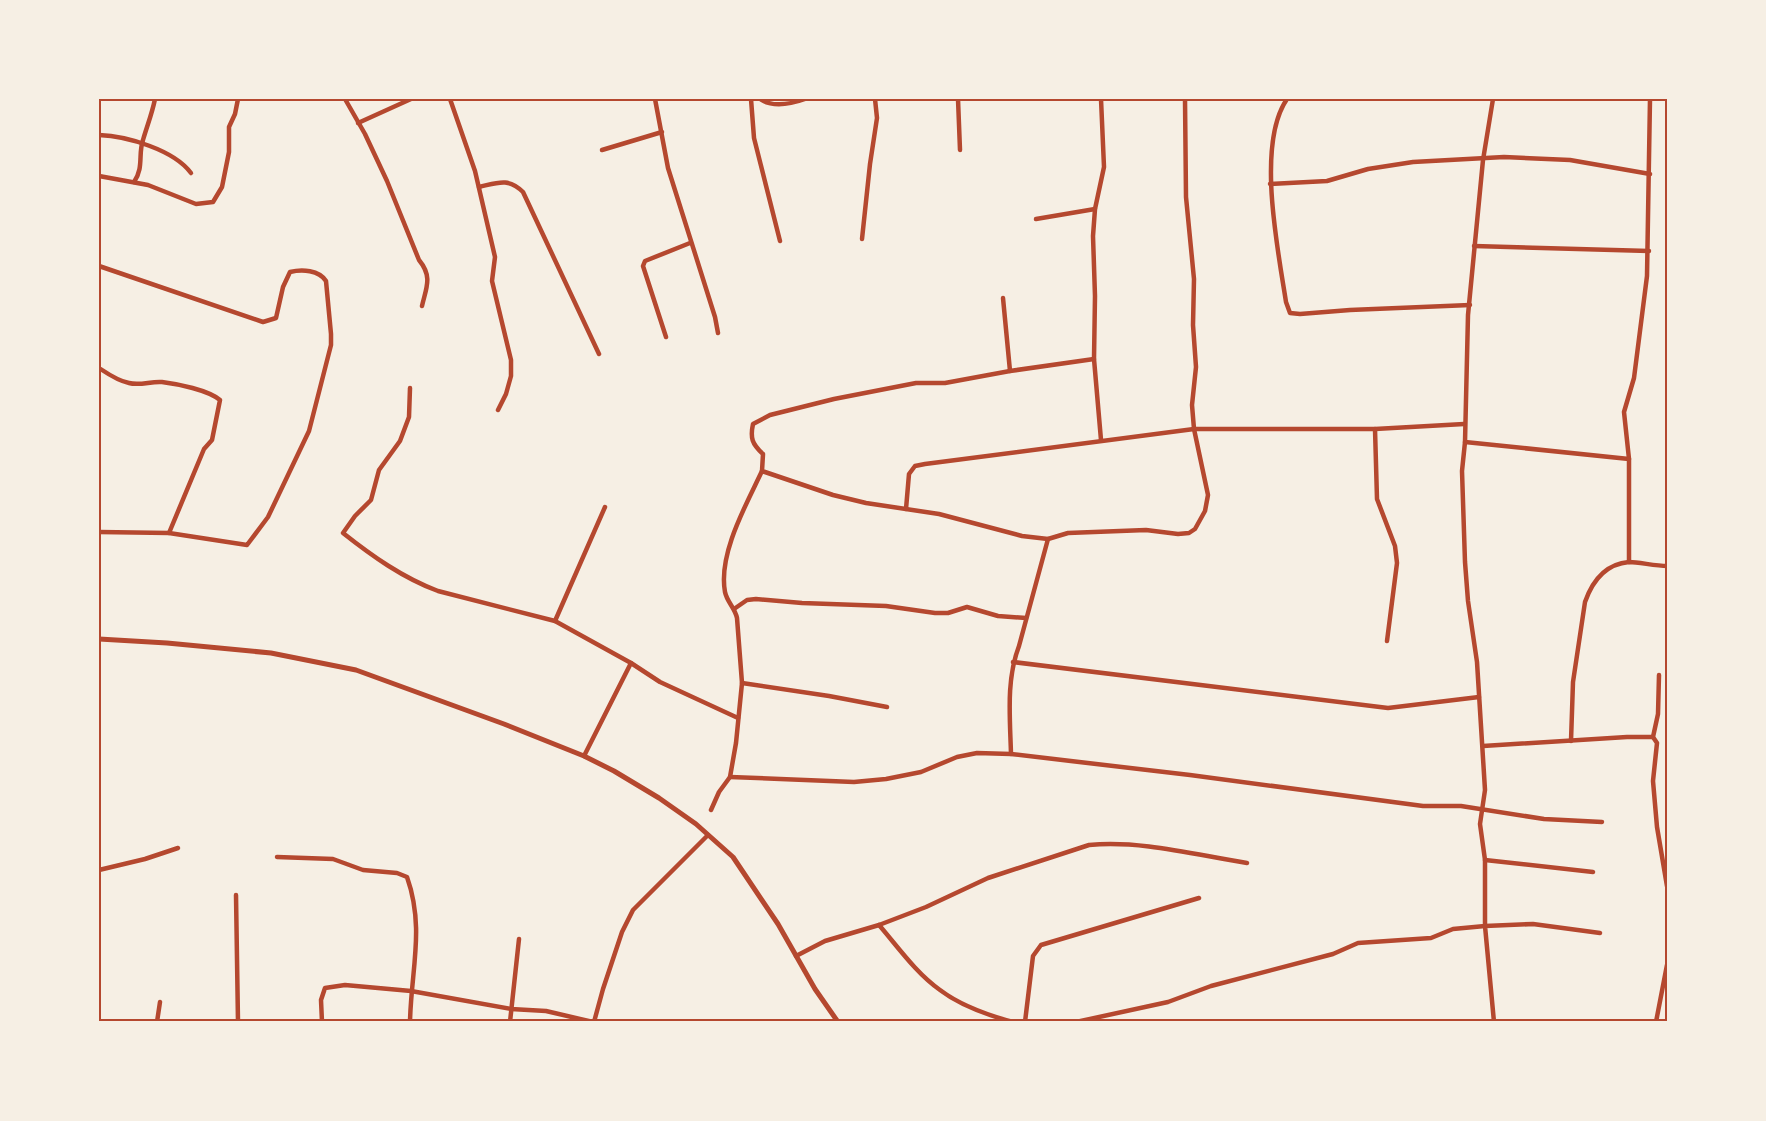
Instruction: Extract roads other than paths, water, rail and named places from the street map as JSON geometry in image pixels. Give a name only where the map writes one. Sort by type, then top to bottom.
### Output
[{"type":"street","points":[[134,182],[141,164],[142,143],[151,120],[155,99]]},
{"type":"street","points":[[99,176],[134,182],[196,204],[213,202],[222,187],[229,152],[229,127],[236,114],[238,99]]},
{"type":"street","points":[[345,99],[391,189],[419,260],[425,267],[428,279],[422,306]]},
{"type":"street","points":[[358,123],[411,99]]},
{"type":"street","points":[[450,99],[469,150],[495,257],[492,281],[511,360],[511,376],[498,410]]},
{"type":"street","points":[[655,99],[668,168],[718,333]]},
{"type":"street","points":[[751,99],[754,138],[780,241]]},
{"type":"street","points":[[760,99],[768,104],[776,105],[805,99]]},
{"type":"street","points":[[862,239],[877,118],[875,99]]},
{"type":"street","points":[[958,99],[960,150]]},
{"type":"street","points":[[1101,99],[1104,167],[1095,209],[1093,236],[1094,359],[1101,440]]},
{"type":"street","points":[[762,471],[833,495],[939,514],[1022,536],[1048,539],[1068,534],[1146,530],[1178,534],[1189,533],[1195,529],[1205,511],[1208,495],[1194,429],[1192,405],[1196,367],[1193,325],[1194,279],[1186,197],[1185,99]]},
{"type":"street","points":[[1287,99],[1276,119],[1270,184],[1284,290],[1290,313],[1470,305]]},
{"type":"street","points":[[1493,99],[1483,160],[1466,339],[1462,488],[1468,601],[1477,662],[1483,746],[1485,790],[1480,824],[1485,860],[1485,926],[1494,1022]]},
{"type":"street","points":[[1629,562],[1629,459],[1624,412],[1634,378],[1649,251],[1650,99]]},
{"type":"street","points":[[602,150],[662,132]]},
{"type":"street","points":[[99,135],[126,138],[142,143],[174,158],[191,173]]},
{"type":"street","points":[[1270,184],[1327,181],[1368,169],[1413,162],[1465,158],[1483,160],[1526,157],[1570,160],[1650,174]]},
{"type":"street","points":[[478,187],[500,182],[514,183],[523,192],[599,354]]},
{"type":"street","points":[[1036,219],[1095,209]]},
{"type":"street","points":[[666,337],[643,266],[645,261],[690,243]]},
{"type":"street","points":[[1474,246],[1649,251]]},
{"type":"street","points":[[99,266],[263,322],[276,318],[283,287],[290,272],[314,272],[322,275],[326,281],[332,334],[330,352],[309,431],[268,517],[247,545],[169,533],[99,532]]},
{"type":"street","points":[[1003,298],[1010,371]]},
{"type":"street","points":[[711,810],[719,792],[730,777],[736,743],[742,683],[737,618],[735,609],[726,595],[724,570],[727,553],[762,471],[763,454],[754,446],[751,435],[753,424],[770,415],[834,399],[916,383],[945,383],[1094,359]]},
{"type":"street","points":[[99,369],[130,384],[160,382],[212,393],[220,400],[212,440],[204,449],[169,533]]},
{"type":"street","points":[[410,388],[409,417],[400,441],[379,470],[371,500],[355,516],[343,533],[378,560],[420,584],[438,591],[555,621],[631,663],[660,682],[738,718]]},
{"type":"street","points":[[906,509],[909,474],[915,466],[1194,429],[1375,429],[1464,424]]},
{"type":"street","points":[[1375,429],[1377,499],[1395,546],[1397,563],[1387,641]]},
{"type":"street","points":[[1465,442],[1629,459]]},
{"type":"street","points":[[555,621],[605,507]]},
{"type":"street","points":[[1011,754],[1009,697],[1013,662],[1020,646],[1048,539]]},
{"type":"street","points":[[1571,741],[1573,682],[1587,596],[1600,574],[1610,567],[1629,562],[1667,566]]},
{"type":"street","points":[[735,609],[747,600],[756,599],[886,606],[935,613],[948,613],[967,607],[998,616],[1026,618]]},
{"type":"street","points":[[99,639],[271,653],[356,670],[434,697],[584,756],[652,793],[733,857],[778,924],[815,989],[838,1022]]},
{"type":"street","points":[[1013,662],[1388,708],[1479,697]]},
{"type":"street","points":[[584,756],[631,663]]},
{"type":"street","points":[[1653,737],[1658,714],[1659,675]]},
{"type":"street","points":[[742,683],[886,707]]},
{"type":"street","points":[[1483,746],[1653,737]]},
{"type":"street","points":[[1653,737],[1658,743],[1653,781],[1667,886]]},
{"type":"street","points":[[730,777],[854,782],[921,772],[957,757],[977,753],[1011,754],[1423,806],[1461,806],[1544,819],[1602,822]]},
{"type":"street","points":[[322,1022],[321,1000],[325,988],[345,986],[411,991],[511,1009],[546,1011],[594,1022],[622,932],[633,910],[708,835]]},
{"type":"street","points":[[796,956],[825,941],[879,925],[926,907],[988,878],[1089,845],[1106,843],[1157,848],[1247,863]]},
{"type":"street","points":[[99,870],[178,848]]},
{"type":"street","points":[[277,857],[333,859],[363,870],[397,873],[407,877],[414,897],[418,934],[411,991],[411,1022]]},
{"type":"street","points":[[1485,860],[1593,873]]},
{"type":"street","points":[[236,895],[238,1022]]},
{"type":"street","points":[[1025,1022],[1033,956],[1041,945],[1199,898]]},
{"type":"street","points":[[1076,1022],[1168,1002],[1211,986],[1333,954],[1358,943],[1431,938],[1453,929],[1533,924],[1600,933]]},
{"type":"street","points":[[879,925],[938,990],[989,1015],[1013,1022]]},
{"type":"street","points":[[510,1022],[519,939]]},
{"type":"street","points":[[1656,1022],[1667,966]]},
{"type":"street","points":[[157,1022],[160,1002]]}]
